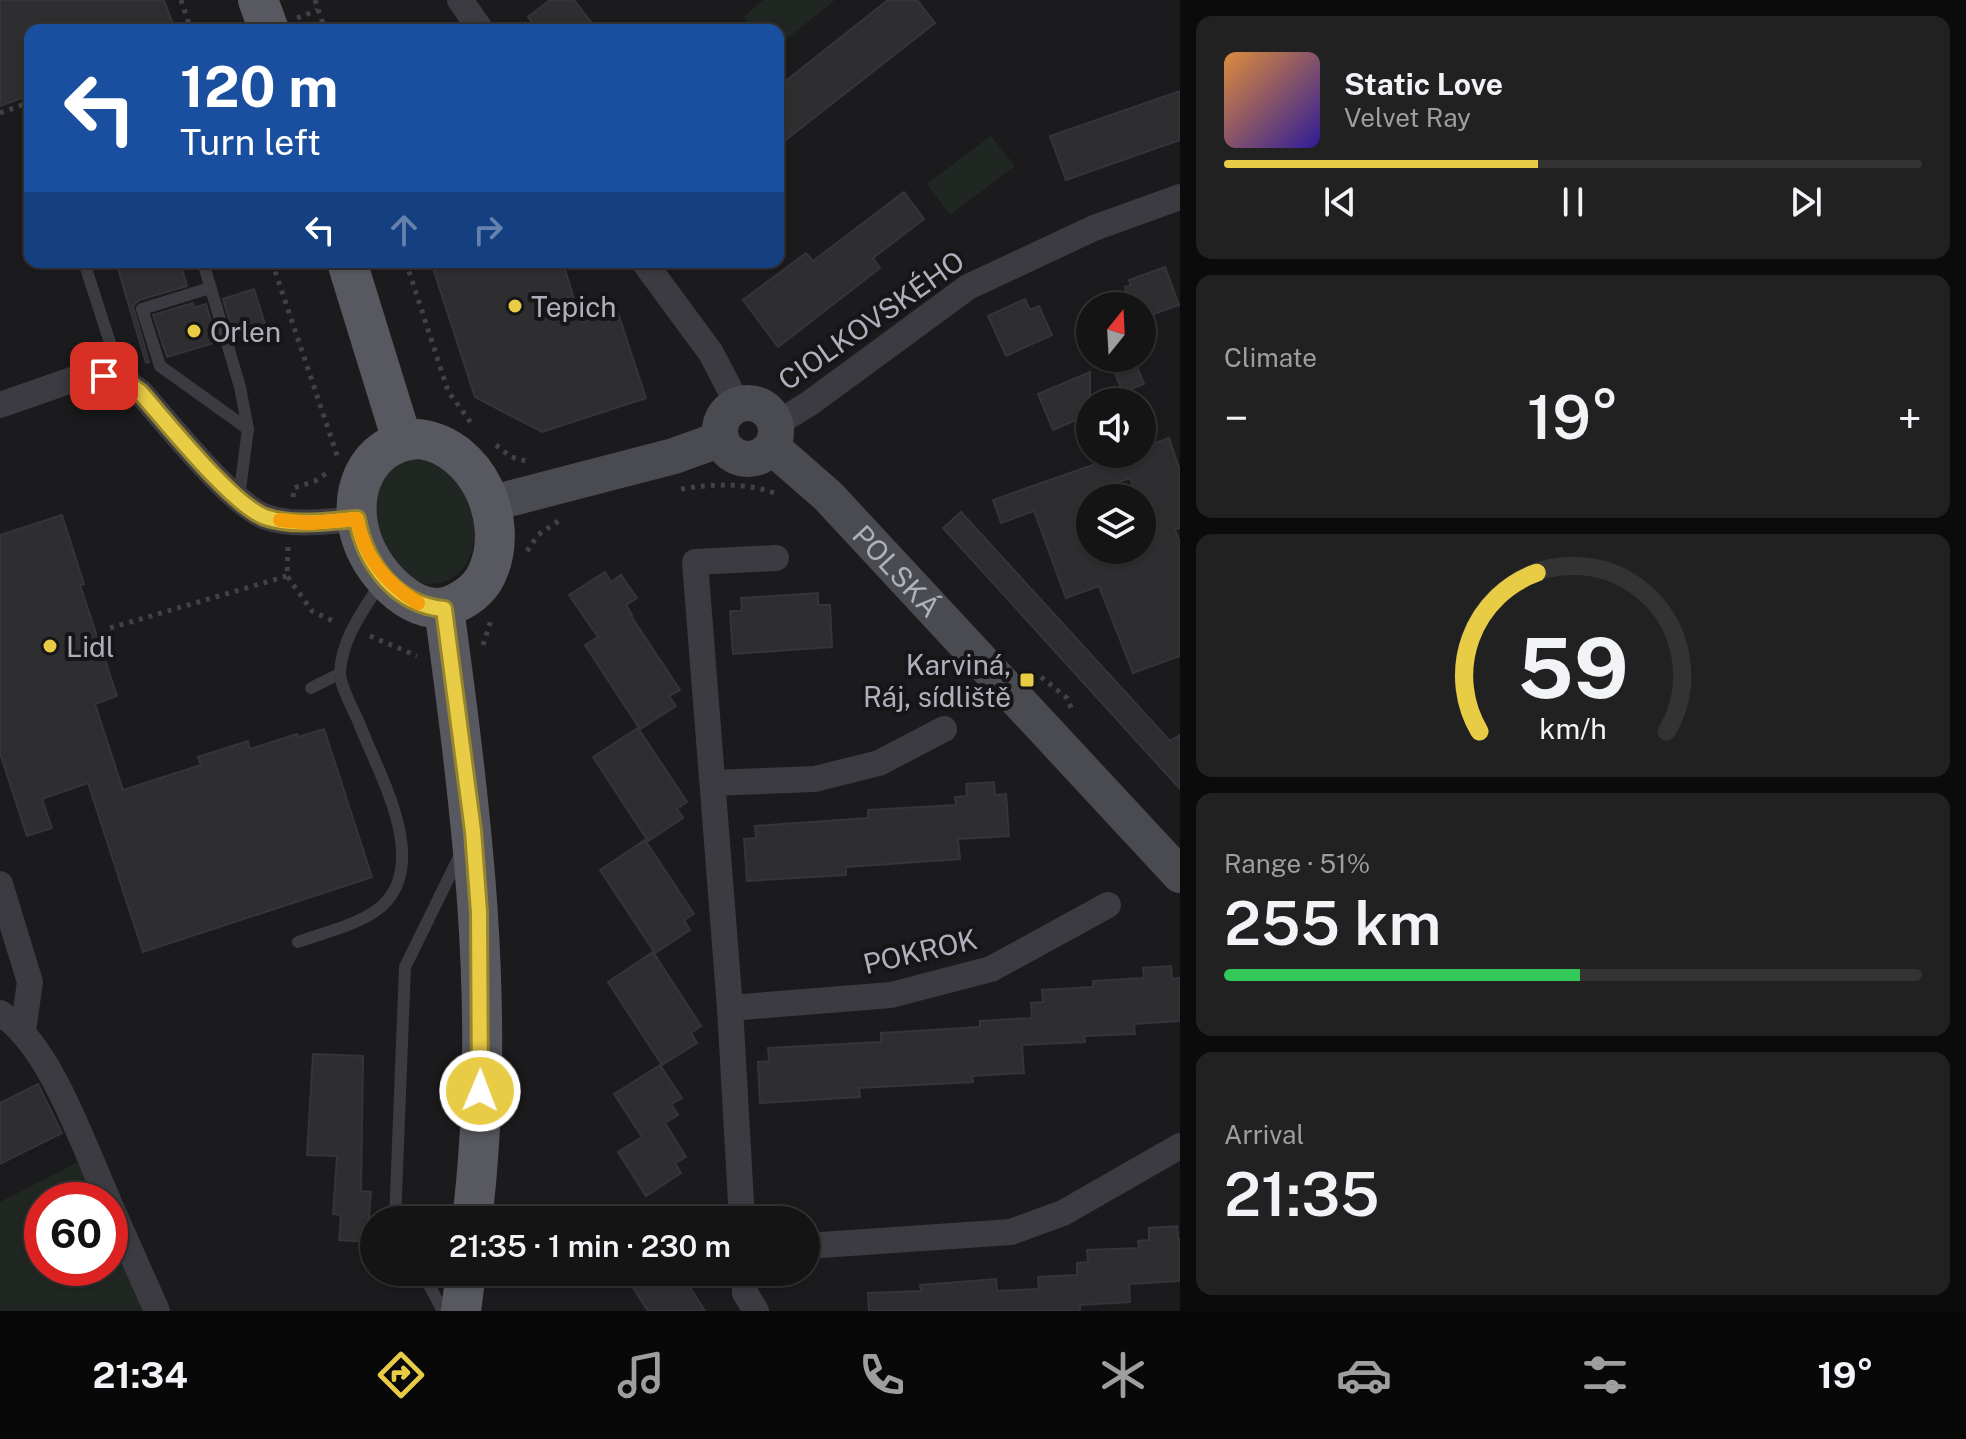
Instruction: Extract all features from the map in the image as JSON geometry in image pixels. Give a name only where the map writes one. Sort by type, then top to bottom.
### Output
[{"type":"main road","points":[[258,0],[267,24]]},
{"type":"main road","points":[[349,268],[402,440]]},
{"type":"main road","points":[[402,440],[433,440],[454,453],[477,476],[489,504],[496,541],[487,574],[479,587],[464,600],[444,609],[419,604],[384,578],[364,546],[357,519],[360,488],[366,471],[383,449],[402,440]]},
{"type":"main road","points":[[444,609],[473,831],[479,912],[479,1148],[473,1206]]},
{"type":"main road","points":[[461,1311],[464,1286]]},
{"type":"street","points":[[460,0],[477,24]]},
{"type":"street","name":"CIOLKOVSKÉHO","points":[[774,436],[810,403],[968,287],[1094,228],[1180,197]]},
{"type":"street","points":[[648,268],[711,353],[738,405]]},
{"type":"street","points":[[0,405],[86,375],[121,378],[140,392],[239,500],[264,517],[289,522],[357,519]]},
{"type":"street","points":[[753,404],[761,406],[773,417],[774,436],[758,458],[739,458],[731,454],[721,439],[720,431],[725,415],[738,405],[753,404]]},
{"type":"street","name":"POLSKÁ","points":[[774,436],[1180,875]]},
{"type":"street","points":[[489,504],[674,456],[721,439]]},
{"type":"street","points":[[741,1206],[730,1008],[695,562],[776,558]]},
{"type":"street","points":[[713,783],[815,779],[879,763],[944,729]]},
{"type":"street","points":[[1,892],[30,982],[23,1031]]},
{"type":"street","name":"POKROK","points":[[730,1008],[891,995],[991,969],[1108,905]]},
{"type":"street","points":[[0,1013],[23,1031],[43,1061],[100,1182]]},
{"type":"street","points":[[820,1245],[1011,1232],[1063,1213],[1180,1146]]},
{"type":"street","points":[[128,1245],[157,1311]]},
{"type":"street","points":[[745,1286],[745,1293],[756,1311]]},
{"type":"lane","points":[[86,268],[121,378]]},
{"type":"lane","points":[[205,268],[240,387],[248,429],[239,500]]},
{"type":"lane","points":[[210,288],[142,309],[160,366],[248,429]]},
{"type":"lane","points":[[298,942],[363,918],[392,895],[400,880],[403,859],[399,824],[339,674],[351,629],[384,578]]},
{"type":"lane","points":[[311,688],[339,674]]},
{"type":"lane","points":[[396,1206],[405,967],[473,831]]},
{"type":"lane","points":[[430,1286],[443,1311]]},
{"type":"path","points":[[181,0],[189,24]]},
{"type":"path","points":[[315,0],[323,24]]},
{"type":"path","points":[[0,113],[24,104]]},
{"type":"path","points":[[274,268],[340,463],[315,481],[294,488],[289,522]]},
{"type":"path","points":[[408,268],[448,391],[472,424]]},
{"type":"path","points":[[492,442],[511,457],[549,469],[554,488]]},
{"type":"path","points":[[668,491],[708,485],[754,486],[784,497]]},
{"type":"path","points":[[110,628],[287,576]]},
{"type":"shaded area","points":[[764,0],[835,0],[784,41],[784,24],[748,24],[743,17]]},
{"type":"shaded area","points":[[991,136],[1015,166],[950,215],[927,184]]},
{"type":"shaded area","points":[[421,458],[437,465],[457,484],[467,500],[473,519],[474,541],[468,562],[453,577],[434,584],[419,582],[398,567],[383,544],[376,518],[378,489],[393,465]]},
{"type":"shaded area","points":[[78,1162],[87,1182],[39,1182]]},
{"type":"shaded area","points":[[24,1190],[24,1286],[128,1286],[128,1275],[144,1311],[0,1311],[0,1202]]},
{"type":"building","points":[[0,0],[164,0],[173,24],[24,24],[24,97],[0,106]]},
{"type":"building","points":[[550,0],[574,0],[592,24],[533,24],[528,17]]},
{"type":"building","points":[[888,0],[917,0],[935,23],[784,141],[784,82]]},
{"type":"building","points":[[1180,91],[1180,140],[1066,180],[1050,136]]},
{"type":"building","points":[[904,192],[924,219],[873,258],[880,268],[778,347],[743,300],[806,253],[813,261]]},
{"type":"building","points":[[1165,267],[1179,305],[1156,313],[1156,292],[1126,292],[1125,287],[1131,285],[1129,280]]},
{"type":"building","points":[[118,268],[182,268],[187,286],[139,300],[133,306],[149,362],[146,363]]},
{"type":"building","points":[[433,268],[565,268],[581,323],[617,310],[646,398],[542,432],[475,397]]},
{"type":"building","points":[[254,289],[266,327],[234,337],[223,299]]},
{"type":"building","points":[[1025,299],[1030,310],[1039,306],[1052,335],[1006,356],[988,316]]},
{"type":"building","points":[[193,303],[194,308],[206,304],[217,342],[167,357],[153,315]]},
{"type":"building","points":[[1090,372],[1090,388],[1076,388],[1076,420],[1053,430],[1038,394]]},
{"type":"building","points":[[1114,372],[1139,372],[1144,384],[1121,388]]},
{"type":"building","points":[[1169,438],[1180,471],[1180,528],[1175,529],[1180,543],[1180,656],[1133,673],[1099,586],[1066,598],[1034,511],[1001,523],[993,500],[1084,468],[1156,468],[1156,443]]},
{"type":"building","points":[[961,512],[1170,741],[1180,735],[1180,789],[943,528]]},
{"type":"building","points":[[62,515],[84,584],[80,585],[117,696],[95,704],[123,790],[201,765],[198,757],[248,741],[250,749],[324,729],[372,877],[143,952],[88,783],[42,799],[52,828],[27,836],[0,753],[0,535]]},
{"type":"building","points":[[605,572],[611,582],[621,575],[637,598],[626,605],[631,616],[680,690],[669,696],[676,706],[640,729],[585,645],[598,637],[569,595]]},
{"type":"building","points":[[818,593],[818,605],[830,605],[832,647],[733,654],[730,611],[742,611],[741,598]]},
{"type":"building","points":[[638,728],[687,802],[677,809],[683,818],[648,841],[593,757]]},
{"type":"building","points":[[994,782],[995,795],[1006,794],[1009,836],[958,839],[960,859],[846,867],[846,875],[747,881],[744,839],[756,838],[755,826],[868,818],[868,810],[956,805],[955,797],[967,796],[966,784]]},
{"type":"building","points":[[645,840],[694,914],[684,920],[690,930],[655,953],[600,870]]},
{"type":"building","points":[[653,952],[701,1026],[691,1033],[697,1043],[662,1065],[608,982]]},
{"type":"building","points":[[1171,966],[1172,979],[1180,978],[1180,1021],[1134,1024],[1135,1034],[1084,1036],[1085,1042],[1022,1045],[1024,1073],[972,1076],[973,1082],[859,1088],[860,1097],[760,1103],[758,1062],[769,1061],[768,1048],[881,1042],[881,1033],[980,1027],[980,1021],[1032,1018],[1031,1003],[1043,1002],[1042,990],[1093,987],[1093,981],[1144,978],[1143,968]]},
{"type":"building","points":[[313,1054],[363,1056],[361,1191],[371,1192],[370,1206],[360,1206],[360,1242],[339,1240],[341,1215],[333,1214],[337,1156],[307,1155]]},
{"type":"building","points":[[660,1065],[682,1098],[671,1104],[678,1115],[665,1123],[686,1157],[675,1163],[681,1173],[646,1196],[618,1152],[642,1137],[614,1094]]},
{"type":"building","points":[[38,1084],[62,1133],[0,1164],[0,1103]]},
{"type":"building","points":[[1177,1226],[1180,1281],[1129,1284],[1130,1302],[1080,1305],[1080,1311],[869,1311],[868,1293],[921,1291],[920,1285],[996,1279],[997,1291],[1039,1289],[1038,1277],[1077,1275],[1077,1263],[1088,1262],[1087,1250],[1139,1248],[1138,1241],[1149,1240],[1149,1228]]},
{"type":"building","points":[[632,1286],[689,1286],[705,1311],[648,1311]]},
{"type":"slow traffic","points":[[280,520],[310,523],[357,519],[364,546],[384,578],[418,603]]},
{"type":"place","name":"Tepich","points":[[515,306]]},
{"type":"place","name":"Orlen","points":[[194,331]]},
{"type":"place","name":"Lidl","points":[[50,646]]},
{"type":"place","name":"Karviná, Ráj, sídliště","points":[[1027,680]]},
{"type":"route","points":[[104,376],[121,378],[140,392],[239,500],[264,517],[289,522],[357,519],[364,546],[384,578],[419,604],[444,609],[473,831],[479,912],[480,1091]]}]
